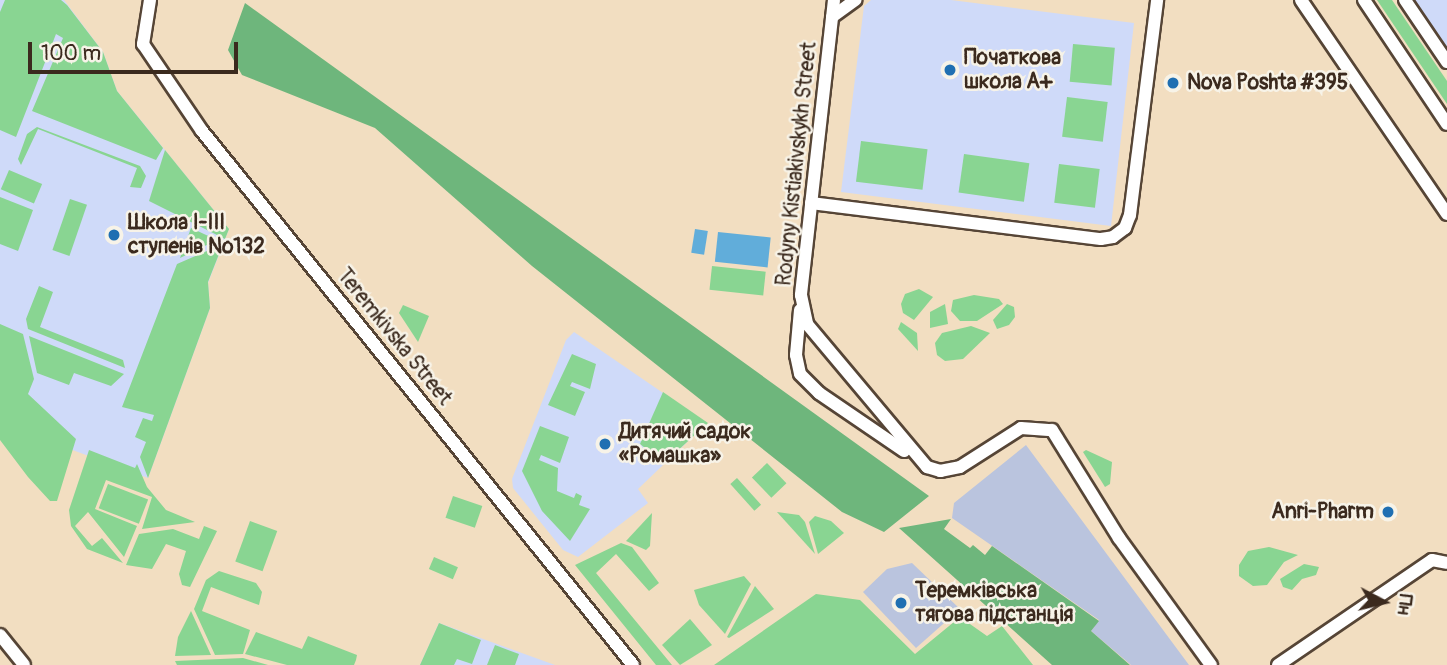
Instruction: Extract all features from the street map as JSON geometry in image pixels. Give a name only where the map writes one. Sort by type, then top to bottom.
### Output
[{"type":"street","name":"Teremkivska Street","points":[[150,0],[144,24],[143,44],[202,131],[633,665]]},
{"type":"street","name":"Rodyny Kistiakivskykh Street","points":[[834,0],[801,295],[803,313],[814,336],[918,461],[940,471],[960,467],[1021,428],[1052,430],[1119,538],[1211,665]]},
{"type":"street","points":[[832,17],[855,0]]},
{"type":"street","points":[[1301,0],[1447,214]]},
{"type":"street","points":[[1364,0],[1447,124]]},
{"type":"street","points":[[1405,0],[1447,62]]},
{"type":"street","points":[[811,203],[1101,239],[1113,237],[1125,228],[1130,215],[1156,6]]},
{"type":"street","points":[[801,295],[796,355],[800,374],[818,393],[918,461]]},
{"type":"street","points":[[1278,665],[1432,560],[1447,563]]},
{"type":"street","points":[[0,635],[24,665]]},
{"type":"shaded area","name":"Школа І-ІІІ ступенів №132","points":[[0,0],[64,0],[103,52],[117,91],[229,229],[208,283],[210,308],[148,478],[59,445],[0,369]]},
{"type":"shaded area","points":[[871,0],[951,0],[1134,23],[1111,226],[841,192],[864,6]]},
{"type":"shaded area","points":[[1413,0],[1447,0],[1447,50]]},
{"type":"shaded area","name":"Дитячий садок «Ромашка»","points":[[574,332],[707,423],[638,489],[648,503],[578,557],[563,550],[513,488],[512,479],[566,340]]},
{"type":"shaded area","points":[[1026,445],[1189,665],[1131,665],[1091,631],[1099,620],[952,518],[954,503]]},
{"type":"shaded area","points":[[912,563],[960,609],[916,648],[863,592],[887,569]]},
{"type":"shaded area","points":[[439,623],[555,665],[420,665]]},
{"type":"green space","points":[[5,0],[61,0],[67,5],[103,52],[117,91],[163,148],[156,160],[32,111],[63,38],[56,34],[16,137],[0,130],[0,12]]},
{"type":"green space","points":[[1377,0],[1392,0],[1447,81],[1447,104]]},
{"type":"green space","points":[[245,3],[929,496],[884,532],[842,512],[532,266],[375,128],[242,75],[228,50]]},
{"type":"green space","points":[[1073,44],[1115,48],[1112,86],[1070,82]]},
{"type":"green space","points":[[1067,97],[1108,102],[1103,142],[1062,137]]},
{"type":"green space","points":[[37,127],[140,166],[146,176],[141,188],[130,187],[137,168],[38,129],[21,165],[18,159],[27,134]]},
{"type":"green space","points":[[861,141],[928,149],[923,190],[856,182]]},
{"type":"green space","points":[[165,150],[229,229],[225,239],[149,201]]},
{"type":"green space","points":[[964,154],[1029,163],[1024,202],[959,193]]},
{"type":"green space","points":[[1059,164],[1100,169],[1095,208],[1054,203]]},
{"type":"green space","points":[[9,170],[42,184],[34,203],[1,189]]},
{"type":"green space","points":[[0,197],[33,210],[18,251],[0,244]]},
{"type":"green space","points":[[70,199],[87,205],[69,256],[52,250]]},
{"type":"green space","points":[[191,228],[217,240],[180,258]]},
{"type":"green space","points":[[223,244],[208,282],[210,308],[148,478],[140,457],[146,442],[135,437],[143,418],[152,421],[154,415],[122,407],[177,264]]},
{"type":"green space","points":[[712,266],[766,272],[763,296],[709,290]]},
{"type":"green space","points":[[39,286],[53,292],[40,327],[123,360],[125,368],[28,329],[26,319]]},
{"type":"green space","points":[[919,289],[933,297],[914,320],[903,313],[901,304],[905,294]]},
{"type":"green space","points":[[974,295],[999,299],[1003,304],[977,321],[960,321],[951,311],[953,300]]},
{"type":"green space","points":[[945,304],[948,324],[930,328],[930,312]]},
{"type":"green space","points":[[1007,304],[1014,307],[1015,317],[1009,325],[997,329],[993,320]]},
{"type":"green space","points":[[403,305],[429,316],[418,342],[399,313]]},
{"type":"green space","points":[[901,322],[917,333],[918,351],[898,329]]},
{"type":"green space","points":[[0,324],[23,334],[34,379],[28,394],[76,439],[57,501],[50,501],[0,440]]},
{"type":"green space","points":[[971,326],[990,333],[963,359],[945,361],[937,355],[935,343],[942,333]]},
{"type":"green space","points":[[29,336],[124,374],[111,386],[74,373],[69,385],[37,373]]},
{"type":"green space","points":[[572,354],[596,364],[590,389],[572,382],[570,386],[585,392],[575,416],[548,405]]},
{"type":"green space","points":[[663,392],[708,423],[664,463],[640,444]]},
{"type":"green space","points":[[540,426],[569,437],[560,463],[541,455],[539,460],[558,468],[557,491],[574,498],[576,493],[582,496],[579,505],[590,509],[570,541],[542,511],[522,471]]},
{"type":"green space","points":[[89,450],[135,468],[137,464],[147,487],[166,510],[195,522],[142,529],[152,497],[106,480],[95,509],[137,526],[124,557],[88,512],[75,526],[92,546],[102,538],[123,563],[87,549],[71,526],[69,510]]},
{"type":"green space","points":[[1086,450],[1112,462],[1110,484],[1105,487],[1083,452]]},
{"type":"green space","points":[[767,463],[786,483],[771,498],[752,478]]},
{"type":"green space","points":[[737,478],[761,505],[754,511],[730,484]]},
{"type":"green space","points":[[108,484],[148,499],[139,524],[99,508]]},
{"type":"green space","points":[[453,496],[482,506],[475,528],[446,518]]},
{"type":"green space","points":[[777,512],[799,515],[805,522],[815,554]]},
{"type":"green space","points":[[652,513],[650,546],[646,550],[626,541]]},
{"type":"green space","points":[[815,516],[831,521],[844,533],[818,554],[809,522]]},
{"type":"green space","points":[[951,519],[944,529],[970,548],[973,545],[985,555],[992,546],[1099,621],[1091,631],[1130,665],[1052,665],[899,528]]},
{"type":"green space","points":[[250,521],[277,531],[263,571],[235,561]]},
{"type":"green space","points":[[204,526],[217,531],[190,587],[182,585],[179,574],[186,551],[166,544],[152,569],[126,565],[139,534],[173,529],[199,539]]},
{"type":"green space","points":[[621,543],[632,547],[659,583],[649,591],[616,554],[596,573],[672,665],[656,665],[575,565]]},
{"type":"green space","points":[[1269,547],[1298,555],[1284,562],[1267,585],[1253,586],[1239,576],[1239,565],[1248,551]]},
{"type":"green space","points":[[434,557],[458,567],[453,579],[429,569]]},
{"type":"green space","points":[[1304,564],[1319,567],[1316,575],[1302,579],[1292,590],[1283,587],[1280,579]]},
{"type":"green space","points":[[219,571],[256,583],[262,592],[259,605],[211,587],[202,611],[250,630],[243,654],[215,655],[194,609],[206,580]]},
{"type":"green space","points":[[744,576],[751,584],[725,634],[699,605],[694,590]]},
{"type":"green space","points":[[755,586],[774,609],[727,637]]},
{"type":"green space","points":[[816,594],[860,600],[915,654],[960,617],[987,636],[1002,626],[1033,665],[714,665]]},
{"type":"green space","points":[[191,611],[211,655],[175,656],[178,637]]},
{"type":"green space","points":[[690,619],[712,645],[680,665],[662,645]]},
{"type":"green space","points":[[439,623],[481,640],[472,664],[457,659],[454,665],[420,665]]},
{"type":"green space","points":[[256,632],[302,649],[308,636],[357,655],[356,660],[354,665],[287,665],[245,654]]},
{"type":"green space","points":[[495,645],[519,654],[515,665],[487,665]]},
{"type":"green space","points":[[243,658],[268,665],[177,665],[175,661]]},
{"type":"water","points":[[695,229],[708,231],[704,255],[691,253]]},
{"type":"water","points":[[718,232],[771,238],[768,267],[715,262]]},
{"type":"place","name":"Початкова школа А+","points":[[950,70]]},
{"type":"place","name":"Nova Poshta #395","points":[[1173,83]]},
{"type":"place","name":"Школа І-ІІІ ступенів №132","points":[[114,235]]},
{"type":"place","name":"Дитячий садок «Ромашка»","points":[[605,444]]},
{"type":"place","name":"Anri-Pharm","points":[[1388,512]]},
{"type":"place","name":"Теремківська тягова підстанція","points":[[901,603]]}]
